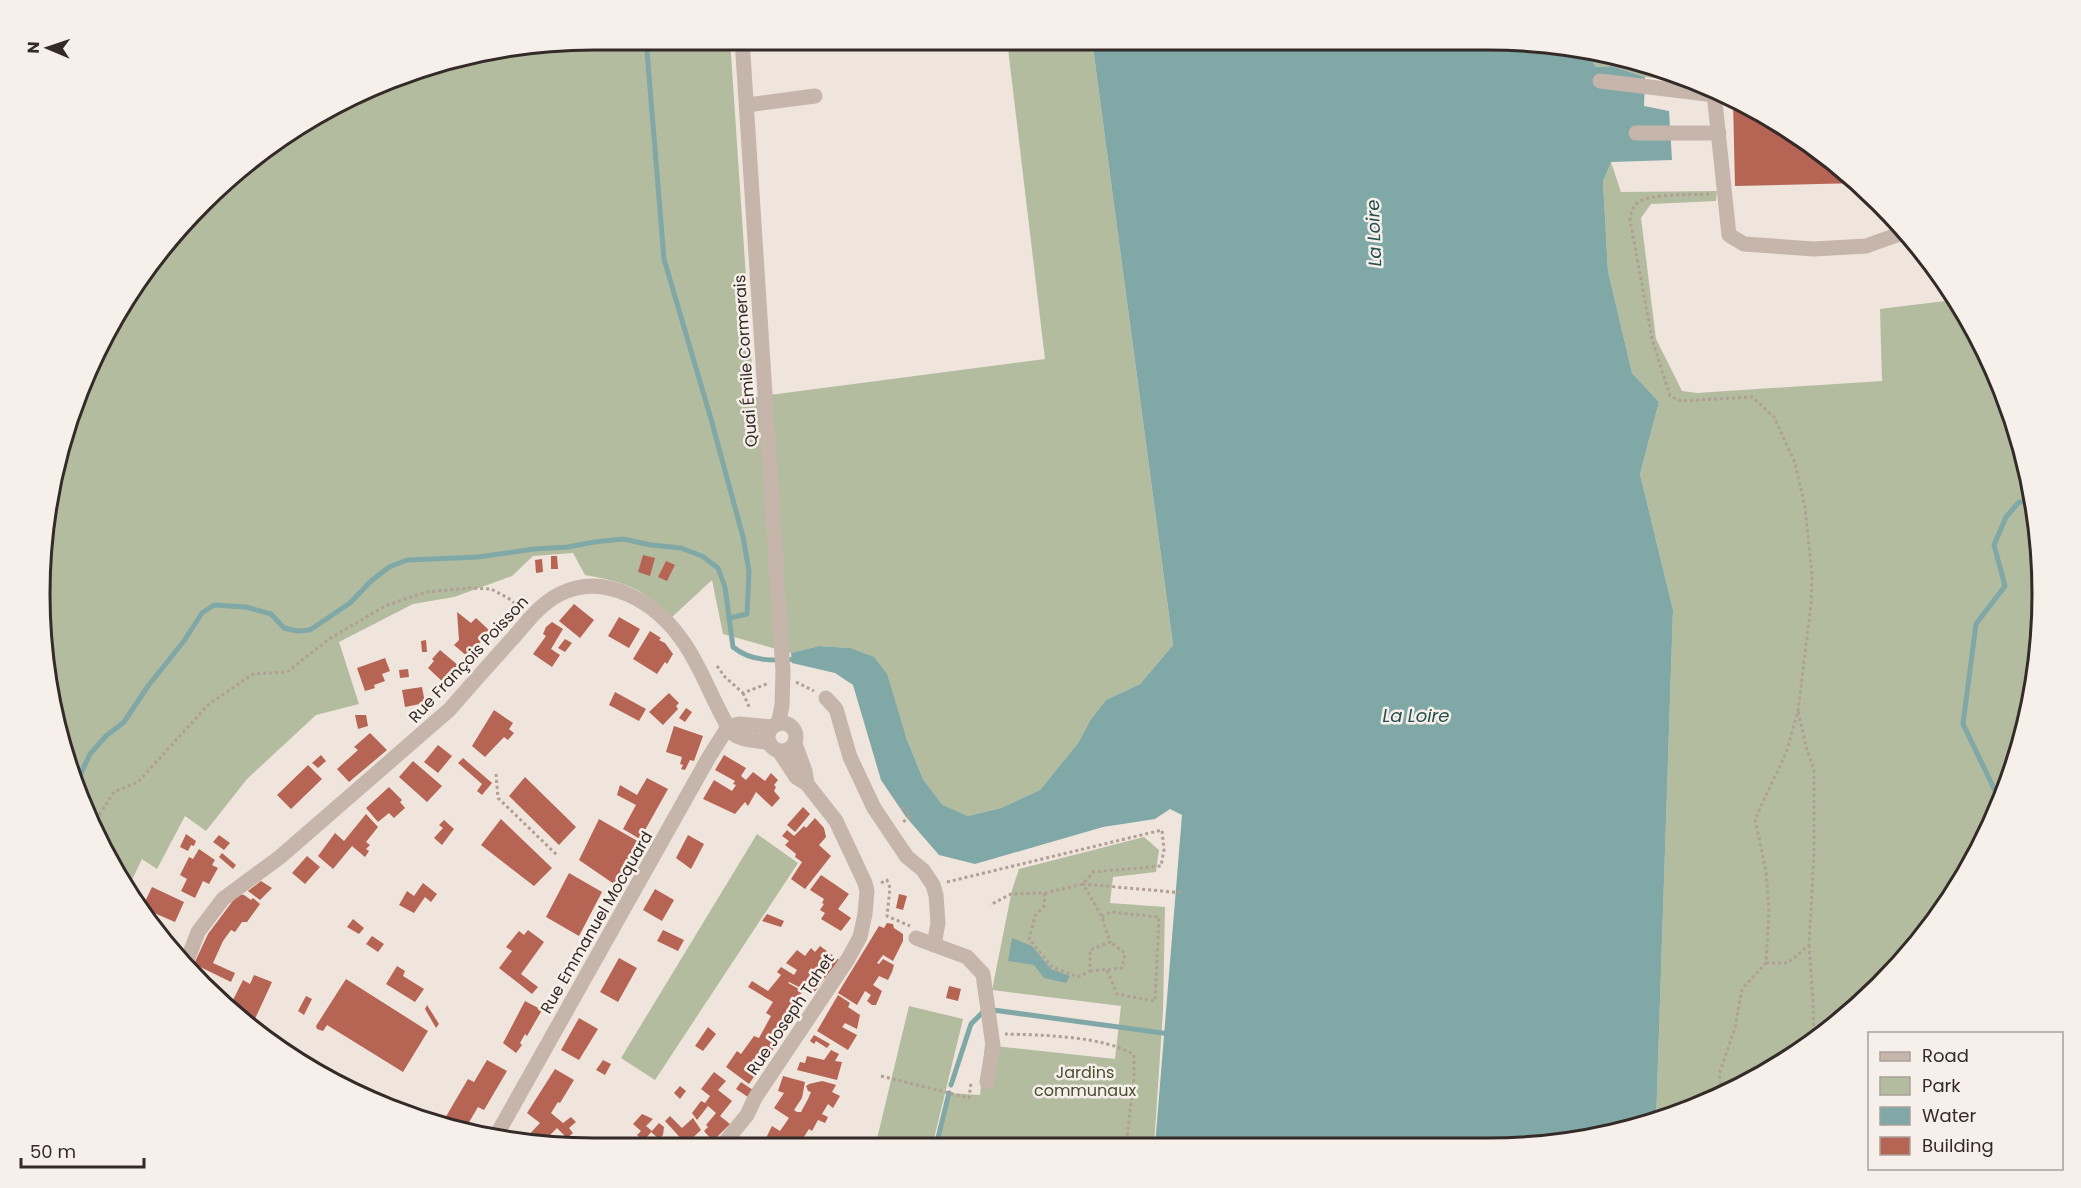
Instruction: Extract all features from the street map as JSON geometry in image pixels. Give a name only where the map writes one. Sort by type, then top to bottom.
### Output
[{"type":"street","name":"Quai Émile Cormerais","points":[[743,50],[781,645],[791,702],[781,726]]},
{"type":"street","points":[[1600,81],[1697,92]]},
{"type":"street","points":[[747,105],[815,96]]},
{"type":"street","points":[[1715,100],[1729,235],[1744,244],[1814,249],[1866,246],[1896,235]]},
{"type":"street","points":[[1636,133],[1719,133]]},
{"type":"street","name":"Rue François Poisson","points":[[189,957],[198,932],[223,899],[280,857],[449,710],[532,616],[561,593],[575,589],[618,590],[637,598],[667,622],[683,641],[728,727]]},
{"type":"street","points":[[826,698],[836,709],[850,757],[873,808],[907,857],[923,870],[933,885],[938,922],[934,945]]},
{"type":"street","points":[[795,744],[790,749],[737,738],[728,727],[753,724],[781,726],[796,734],[795,744],[805,771],[807,784]]},
{"type":"street","points":[[781,726],[768,735],[796,777],[807,784]]},
{"type":"street","name":"Rue Emmanuel Mocquard","points":[[499,1130],[728,727]]},
{"type":"street","name":"Rue Joseph Tahet","points":[[728,1138],[747,1115],[755,1098],[848,959],[860,937],[865,914],[867,891],[865,883],[836,821],[807,784]]},
{"type":"street","points":[[916,938],[966,957],[983,974],[993,1046],[979,1080]]},
{"type":"path","points":[[1721,1085],[1719,1074],[1721,1064],[1735,1028],[1742,989],[1766,963],[1769,912],[1766,871],[1755,819],[1786,753],[1798,711],[1811,605],[1812,575],[1805,507],[1795,463],[1774,417],[1752,397],[1682,401],[1670,396],[1652,339],[1630,220],[1631,210],[1636,203],[1647,198],[1713,193],[1725,189]]},
{"type":"path","points":[[98,817],[114,792],[138,782],[209,704],[253,674],[287,672],[329,639],[387,605],[426,592],[469,588],[491,589],[508,598],[532,616]]},
{"type":"path","points":[[713,661],[725,677],[743,693],[765,684]]},
{"type":"path","points":[[787,678],[808,687]]},
{"type":"path","points":[[1798,711],[1814,770],[1814,852],[1809,945],[1814,1029]]},
{"type":"path","points":[[496,774],[498,798],[557,855]]},
{"type":"path","points":[[897,828],[910,816],[902,807]]},
{"type":"path","points":[[933,885],[1162,830],[1164,850],[1161,866],[1093,872],[1083,884]]},
{"type":"path","points":[[1045,893],[1044,906],[1035,916],[1029,939],[1052,967],[1078,976],[1089,971],[1122,968],[1125,953],[1110,942],[1102,917],[1083,884]]},
{"type":"path","points":[[990,905],[1011,894],[1045,893],[1083,884],[1184,893]]},
{"type":"path","points":[[1102,917],[1110,912],[1159,917],[1155,1001],[1117,994],[1107,970]]},
{"type":"path","points":[[887,916],[899,920]]},
{"type":"path","points":[[1089,971],[1090,950],[1110,942]]},
{"type":"path","points":[[1766,963],[1788,963],[1809,945]]},
{"type":"path","points":[[991,1033],[1092,1041],[1123,1047],[1134,1055],[1134,1078],[1127,1138]]},
{"type":"path","points":[[881,1076],[969,1098],[979,1080]]},
{"type":"green space","points":[[731,50],[754,397],[1045,359],[1008,50],[1093,50],[1173,645],[1140,684],[1106,700],[1091,719],[1078,743],[1040,790],[1001,808],[968,816],[942,806],[923,779],[906,737],[850,648],[819,646],[791,653],[723,634],[712,580],[671,618],[642,593],[632,588],[611,580],[585,575],[573,553],[533,556],[512,576],[454,597],[413,604],[339,642],[359,704],[316,715],[247,779],[206,831],[185,816],[157,869],[142,859],[131,881],[91,802],[68,735],[54,665],[51,630],[51,558],[54,523],[68,453],[78,419],[122,322],[141,291],[185,235],[235,185],[291,141],[322,122],[386,91],[453,68],[523,54],[558,51]]},
{"type":"green space","points":[[1591,60],[1664,79],[1645,77],[1612,66],[1596,67]]},
{"type":"green space","points":[[1611,162],[1621,192],[1717,191],[1716,201],[1651,204],[1641,218],[1656,339],[1682,391],[1697,393],[1882,381],[1880,309],[1946,300],[1975,353],[2003,419],[2021,488],[2030,558],[2032,594],[2027,665],[2013,735],[1990,802],[1959,866],[1940,897],[1896,953],[1872,979],[1818,1026],[1759,1066],[1695,1097],[1656,1112],[1673,610],[1640,474],[1659,402],[1632,373],[1608,271],[1603,182]]},
{"type":"green space","points":[[757,834],[798,863],[655,1080],[621,1058]]},
{"type":"green space","name":"Jardins communaux","points":[[1144,837],[1159,850],[1156,872],[1113,877],[1110,903],[1165,907],[1163,1011],[1155,1138],[938,1138],[949,1093],[980,1095],[985,1045],[1115,1059],[1121,1006],[992,990],[1012,890],[1019,869]]},
{"type":"green space","points":[[909,1006],[963,1019],[934,1138],[877,1138]]},
{"type":"water","name":"La Loire","points":[[1093,50],[1523,51],[1591,60],[1596,67],[1612,66],[1645,77],[1644,106],[1669,111],[1672,160],[1611,162],[1603,182],[1608,271],[1632,373],[1659,402],[1640,474],[1673,610],[1656,1112],[1593,1128],[1523,1137],[1156,1138],[1182,815],[1170,809],[1155,819],[1103,827],[975,864],[939,855],[906,817],[881,780],[853,685],[835,673],[792,663],[791,653],[819,646],[850,648],[874,657],[887,674],[906,737],[923,779],[942,805],[968,816],[1001,808],[1040,790],[1078,743],[1091,719],[1106,700],[1140,684],[1173,645]]},
{"type":"water","points":[[1012,938],[1032,946],[1051,969],[1070,976],[1066,983],[1044,978],[1034,965],[1008,961]]},
{"type":"building","points":[[1733,109],[1790,141],[1844,183],[1735,186]]},
{"type":"building","points":[[643,555],[655,558],[650,576],[638,572]]},
{"type":"building","points":[[551,556],[557,556],[558,569],[551,569]]},
{"type":"building","points":[[542,559],[543,572],[536,573],[535,560]]},
{"type":"building","points":[[666,561],[675,565],[667,581],[658,577]]},
{"type":"building","points":[[574,604],[594,620],[580,638],[559,621]]},
{"type":"building","points":[[457,612],[471,623],[476,618],[490,631],[486,635],[489,638],[484,642],[482,640],[468,657],[454,645],[459,640]]},
{"type":"building","points":[[619,617],[640,629],[629,648],[608,636]]},
{"type":"building","points":[[552,622],[563,629],[551,649],[560,655],[552,667],[533,654],[546,636],[543,634],[546,627]]},
{"type":"building","points":[[650,631],[661,638],[659,640],[665,643],[673,654],[657,674],[633,659]]},
{"type":"building","points":[[565,639],[572,643],[565,652],[558,648]]},
{"type":"building","points":[[426,640],[427,652],[422,652],[421,641]]},
{"type":"building","points":[[440,650],[459,666],[444,683],[428,668]]},
{"type":"building","points":[[385,658],[390,671],[382,674],[385,681],[365,691],[357,668]]},
{"type":"building","points":[[408,669],[409,677],[400,678],[399,670]]},
{"type":"building","points":[[422,687],[425,703],[405,707],[402,690]]},
{"type":"building","points":[[615,692],[646,709],[639,721],[609,705]]},
{"type":"building","points":[[669,693],[679,703],[676,706],[678,709],[663,725],[649,712]]},
{"type":"building","points":[[686,708],[692,712],[685,722],[679,718]]},
{"type":"building","points":[[494,710],[513,723],[509,729],[514,733],[508,740],[504,737],[485,757],[472,746]]},
{"type":"building","points":[[355,715],[366,715],[368,726],[358,729]]},
{"type":"building","points":[[674,726],[703,736],[694,761],[690,760],[685,770],[681,769],[682,757],[666,752]]},
{"type":"building","points":[[370,733],[387,750],[349,782],[337,769],[358,750],[354,747]]},
{"type":"building","points":[[438,745],[452,756],[438,773],[424,762]]},
{"type":"building","points":[[321,755],[326,761],[318,768],[312,763]]},
{"type":"building","points":[[724,755],[746,768],[741,776],[746,780],[753,772],[765,781],[771,773],[778,780],[774,785],[776,787],[774,791],[780,798],[772,807],[756,792],[748,806],[745,802],[735,814],[703,799],[714,780],[732,791],[736,785],[733,784],[735,781],[715,770]]},
{"type":"building","points":[[463,758],[492,783],[482,795],[477,791],[482,784],[458,763]]},
{"type":"building","points":[[413,761],[442,786],[427,802],[399,777]]},
{"type":"building","points":[[308,765],[322,779],[291,809],[277,795]]},
{"type":"building","points":[[525,777],[576,827],[559,845],[509,796]]},
{"type":"building","points":[[647,778],[668,789],[640,839],[623,829],[636,805],[617,795],[620,785],[637,795]]},
{"type":"building","points":[[389,787],[402,800],[400,802],[405,808],[394,818],[389,813],[378,822],[366,808]]},
{"type":"building","points":[[803,807],[810,814],[795,832],[787,825]]},
{"type":"building","points":[[366,814],[378,827],[366,842],[370,845],[366,849],[369,851],[365,857],[352,846],[333,869],[318,856],[335,833],[344,841]]},
{"type":"building","points":[[815,818],[824,828],[826,837],[819,845],[831,856],[805,889],[791,879],[802,862],[785,845],[789,841],[782,836],[787,830],[794,836]]},
{"type":"building","points":[[501,819],[552,868],[534,886],[481,845]]},
{"type":"building","points":[[599,819],[641,843],[617,886],[579,860]]},
{"type":"building","points":[[444,820],[454,829],[442,845],[434,838],[443,828],[439,825]]},
{"type":"building","points":[[186,834],[196,841],[188,851],[180,847]]},
{"type":"building","points":[[219,835],[230,843],[224,850],[213,842]]},
{"type":"building","points":[[688,835],[704,844],[691,869],[676,858]]},
{"type":"building","points":[[199,849],[215,860],[212,865],[218,868],[209,884],[203,881],[195,898],[181,891],[187,879],[180,875],[189,857],[193,859]]},
{"type":"building","points":[[222,853],[236,865],[233,869],[219,857]]},
{"type":"building","points":[[307,856],[320,867],[305,884],[292,873]]},
{"type":"building","points":[[569,873],[602,892],[579,936],[546,917]]},
{"type":"building","points":[[821,875],[849,894],[838,909],[851,918],[841,931],[821,919],[825,913],[820,910],[824,899],[810,890]]},
{"type":"building","points":[[261,881],[272,888],[260,900],[248,891]]},
{"type":"building","points":[[423,883],[437,894],[431,902],[425,897],[414,913],[399,905],[407,891],[414,896]]},
{"type":"building","points":[[152,887],[184,902],[175,922],[152,912],[145,902]]},
{"type":"building","points":[[655,889],[674,900],[662,921],[643,910]]},
{"type":"building","points":[[238,894],[251,900],[253,898],[260,904],[247,922],[242,922],[235,932],[231,930],[213,963],[235,973],[231,982],[194,963],[208,934]]},
{"type":"building","points":[[899,894],[907,896],[903,910],[896,908]]},
{"type":"building","points":[[767,914],[784,921],[781,927],[762,921]]},
{"type":"building","points":[[353,919],[364,928],[359,934],[347,927]]},
{"type":"building","points":[[887,923],[893,924],[894,928],[903,934],[903,941],[893,961],[883,955],[877,963],[879,964],[883,959],[894,965],[892,972],[888,980],[879,976],[873,985],[882,991],[876,1005],[867,1001],[871,995],[865,991],[857,1005],[838,993],[879,926],[884,928]]},
{"type":"building","points":[[528,930],[544,942],[521,974],[538,987],[532,994],[499,968],[512,951],[506,947],[519,931],[524,935]]},
{"type":"building","points":[[663,930],[684,940],[678,951],[657,941]]},
{"type":"building","points":[[372,936],[384,944],[378,952],[366,944]]},
{"type":"building","points":[[820,946],[839,960],[813,994],[788,983],[803,991],[792,1006],[799,1011],[787,1028],[784,1026],[772,1047],[774,1048],[749,1084],[726,1067],[737,1051],[741,1054],[754,1036],[759,1038],[771,1016],[766,1013],[773,1002],[748,987],[752,981],[768,991],[781,975],[777,972],[781,967],[794,975],[797,970],[786,963],[797,950],[805,956],[811,948],[815,952]]},
{"type":"building","points":[[619,958],[637,968],[618,1002],[600,992]]},
{"type":"building","points":[[397,966],[405,971],[403,976],[424,989],[415,1002],[386,984]]},
{"type":"building","points":[[254,975],[272,982],[255,1019],[233,1001],[243,980],[250,984]]},
{"type":"building","points":[[346,979],[428,1031],[403,1072],[327,1025],[323,1031],[317,1029],[316,1026]]},
{"type":"building","points":[[949,986],[961,989],[958,1001],[946,998]]},
{"type":"building","points":[[838,995],[850,1003],[848,1007],[860,1015],[857,1029],[845,1023],[842,1027],[857,1035],[848,1050],[817,1031]]},
{"type":"building","points":[[306,996],[312,999],[304,1015],[298,1011]]},
{"type":"building","points":[[525,1001],[542,1010],[527,1036],[525,1034],[520,1043],[522,1045],[516,1053],[503,1043]]},
{"type":"building","points":[[427,1005],[439,1024],[436,1028],[425,1009]]},
{"type":"building","points":[[579,1018],[598,1029],[579,1060],[561,1050]]},
{"type":"building","points":[[708,1027],[716,1034],[703,1051],[695,1046]]},
{"type":"building","points":[[814,1035],[830,1044],[827,1048],[816,1041],[814,1044],[810,1041]]},
{"type":"building","points":[[831,1050],[839,1054],[835,1061],[842,1062],[837,1080],[797,1070],[800,1062],[805,1063],[807,1056],[824,1060]]},
{"type":"building","points":[[487,1060],[507,1071],[484,1110],[478,1107],[468,1123],[445,1118],[468,1079],[474,1082]]},
{"type":"building","points":[[603,1060],[611,1064],[605,1075],[596,1070]]},
{"type":"building","points":[[555,1069],[574,1080],[551,1113],[563,1123],[571,1117],[576,1122],[569,1128],[573,1133],[568,1137],[557,1128],[549,1136],[529,1135],[540,1123],[527,1113]]},
{"type":"building","points":[[714,1072],[726,1081],[718,1090],[732,1101],[720,1116],[730,1124],[716,1138],[710,1138],[704,1131],[716,1113],[708,1106],[697,1120],[692,1113],[701,1101],[705,1103],[710,1096],[701,1089]]},
{"type":"building","points":[[783,1076],[805,1082],[802,1098],[794,1110],[797,1112],[801,1112],[811,1092],[806,1086],[809,1084],[822,1081],[836,1085],[832,1092],[840,1096],[833,1108],[828,1104],[822,1114],[828,1117],[825,1123],[818,1120],[812,1131],[809,1129],[803,1138],[766,1138],[772,1126],[780,1131],[789,1118],[774,1108],[784,1093],[778,1091]]},
{"type":"building","points":[[741,1082],[753,1090],[748,1097],[736,1089]]},
{"type":"building","points":[[680,1086],[686,1091],[680,1099],[674,1093]]},
{"type":"building","points":[[642,1114],[653,1119],[646,1126],[652,1131],[648,1138],[640,1138],[637,1135],[641,1131],[633,1124]]},
{"type":"building","points":[[670,1116],[682,1128],[693,1118],[701,1130],[692,1138],[681,1138],[665,1121]]},
{"type":"building","points":[[659,1123],[664,1127],[660,1138],[651,1132]]},
{"type":"waterway","points":[[647,50],[664,259],[711,419],[743,537],[749,571],[747,614],[729,618]]},
{"type":"waterway","points":[[1995,790],[1963,724],[1976,624],[2005,586],[1994,545],[2006,517],[2019,502],[2023,502]]},
{"type":"waterway","points":[[80,775],[90,754],[106,736],[124,722],[202,613],[214,605],[246,607],[271,614],[284,628],[297,631],[310,630],[350,603],[370,582],[389,567],[407,560],[478,557],[623,539],[681,548],[702,556],[718,568],[725,587],[733,647],[755,658],[798,659]]},
{"type":"waterway","points":[[993,1010],[1170,1034]]},
{"type":"waterway","points":[[951,1085],[971,1024],[982,1013]]},
{"type":"waterway","points":[[938,1138],[949,1093]]}]
